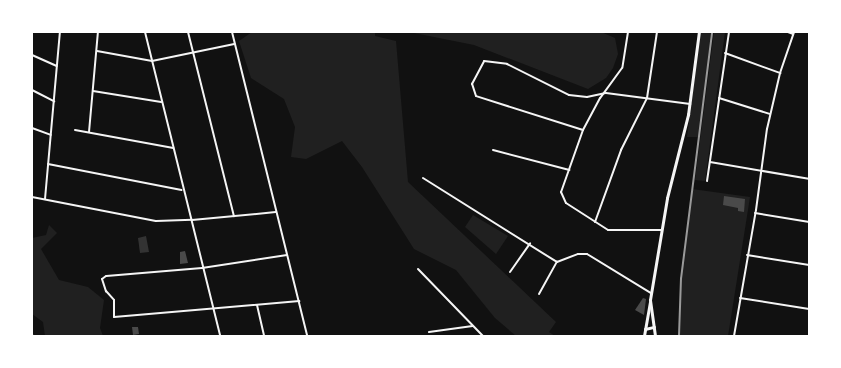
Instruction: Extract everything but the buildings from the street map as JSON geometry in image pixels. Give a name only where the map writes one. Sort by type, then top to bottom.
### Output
[{"type":"main road","points":[[644,336],[661,230],[690,104],[699,32]]},
{"type":"main road","points":[[650,300],[655,336]]},
{"type":"main road","points":[[645,329],[654,328]]},
{"type":"street","points":[[45,199],[60,32]]},
{"type":"street","points":[[89,132],[94,90],[98,32]]},
{"type":"street","points":[[145,32],[182,190],[192,220],[202,268],[220,336]]},
{"type":"street","points":[[188,32],[234,216]]},
{"type":"street","points":[[232,32],[307,336]]},
{"type":"street","points":[[628,32],[622,68],[606,93],[600,98],[583,130],[562,187],[562,197],[566,202],[595,222],[615,232],[661,230]]},
{"type":"street","points":[[595,222],[621,150],[648,98],[657,32]]},
{"type":"street","points":[[707,181],[728,32]]},
{"type":"street","points":[[734,336],[762,171],[770,114],[780,73],[794,33],[788,32]]},
{"type":"street","points":[[97,51],[152,61],[234,44]]},
{"type":"street","points":[[726,53],[780,73]]},
{"type":"street","points":[[32,55],[57,66]]},
{"type":"street","points":[[583,130],[477,97],[472,90],[473,82],[484,61],[487,60],[526,72],[568,95],[587,97],[606,93],[690,104]]},
{"type":"street","points":[[32,90],[54,101]]},
{"type":"street","points":[[94,90],[162,102]]},
{"type":"street","points":[[719,98],[770,114]]},
{"type":"street","points":[[32,128],[51,135]]},
{"type":"street","points":[[76,130],[173,148]]},
{"type":"street","points":[[492,150],[569,170]]},
{"type":"street","points":[[710,162],[809,179]]},
{"type":"street","points":[[48,164],[182,190]]},
{"type":"street","points":[[423,178],[530,243],[557,262]]},
{"type":"street","points":[[32,197],[156,221],[192,220],[276,212]]},
{"type":"street","points":[[755,213],[809,222]]},
{"type":"street","points":[[510,272],[530,243]]},
{"type":"street","points":[[539,294],[557,262],[578,254],[587,254],[651,293]]},
{"type":"street","points":[[287,255],[202,268],[102,277],[106,291],[114,300],[114,317],[298,301]]},
{"type":"street","points":[[747,255],[809,265]]},
{"type":"street","points":[[418,269],[483,336]]},
{"type":"street","points":[[740,298],[809,309]]},
{"type":"street","points":[[257,305],[264,336]]},
{"type":"street","points":[[429,332],[473,326]]},
{"type":"shaded area","points":[[252,32],[375,32],[375,36],[396,41],[408,182],[556,322],[549,332],[555,336],[516,336],[495,318],[456,270],[414,249],[362,167],[342,141],[306,159],[291,157],[295,127],[284,99],[251,78],[239,41]]},
{"type":"shaded area","points":[[409,32],[601,32],[615,38],[618,54],[613,68],[606,78],[588,89],[474,45]]},
{"type":"shaded area","points":[[701,32],[711,32],[699,137],[687,137]]},
{"type":"shaded area","points":[[714,32],[725,32],[705,181],[695,180]]},
{"type":"shaded area","points":[[692,189],[750,197],[728,336],[680,336],[681,273]]},
{"type":"shaded area","points":[[473,215],[508,236],[496,254],[465,227]]},
{"type":"shaded area","points":[[49,225],[57,233],[41,249],[59,280],[88,287],[104,300],[100,328],[103,336],[45,336],[43,322],[32,314],[32,238],[46,235]]},
{"type":"shaded area","points":[[146,236],[149,252],[140,253],[138,238]]},
{"type":"railway","points":[[679,336],[681,279],[712,32]]}]
